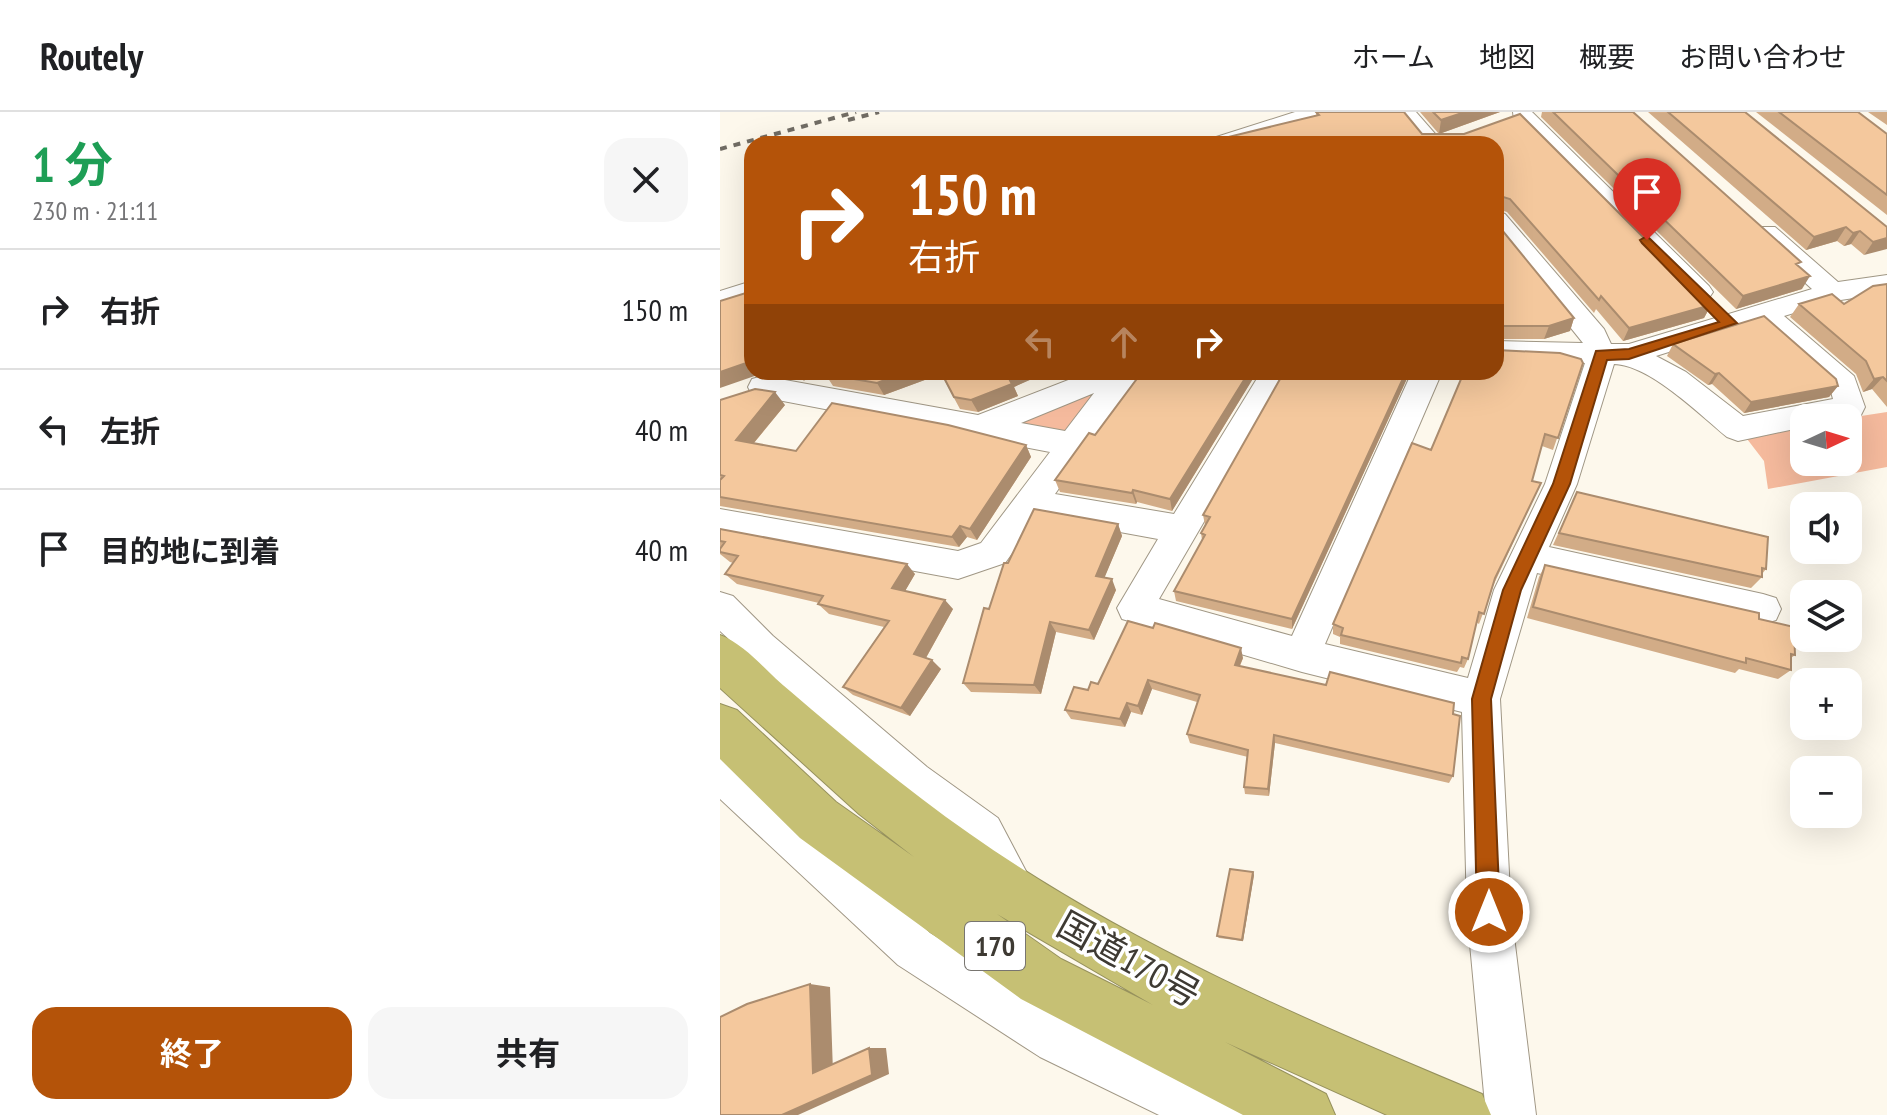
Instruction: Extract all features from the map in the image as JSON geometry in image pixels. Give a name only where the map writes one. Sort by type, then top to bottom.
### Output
[{"type":"highway","name":"国道170号","points":[[720,655],[848,775],[1018,897],[1125,961],[1328,1063],[1461,1115]]},
{"type":"highway","name":"国道170号","points":[[720,726],[818,820],[1041,979],[1305,1115]]},
{"type":"street","points":[[1404,112],[1434,136]]},
{"type":"street","points":[[1495,125],[1526,113],[1730,323]]},
{"type":"street","points":[[1243,136],[1308,115],[1313,136]]},
{"type":"street","points":[[1749,218],[1832,292]]},
{"type":"street","points":[[1504,229],[1594,336],[1615,354],[1676,379],[1738,429],[1850,407],[1844,383],[1762,313]]},
{"type":"street","points":[[1504,351],[1615,354],[1832,292],[1887,284]]},
{"type":"street","points":[[720,301],[744,293]]},
{"type":"street","points":[[1511,1115],[1489,912],[1481,699],[1512,590],[1561,484],[1615,354]]},
{"type":"street","points":[[734,398],[784,380]]},
{"type":"street","points":[[983,426],[1098,380]]},
{"type":"street","points":[[720,522],[958,565],[993,553],[1120,380]]},
{"type":"street","points":[[1271,380],[1135,608],[1302,655],[1481,699]]},
{"type":"street","points":[[1302,655],[1423,380]]},
{"type":"street","points":[[763,387],[1071,444]]},
{"type":"street","points":[[1031,503],[1182,529]]},
{"type":"street","points":[[1528,557],[1763,609]]},
{"type":"street","points":[[720,607],[760,648],[913,781],[983,833],[1018,897]]},
{"type":"street","points":[[720,772],[914,949],[1057,1040],[1184,1101],[1289,1115]]},
{"type":"shaded area","points":[[1106,380],[1111,380],[1068,440],[1001,423]]},
{"type":"shaded area","points":[[1887,412],[1887,467],[1862,472],[1862,416]]},
{"type":"shaded area","points":[[1790,427],[1790,476],[1838,476],[1768,489],[1764,461],[1744,435]]},
{"type":"building","points":[[1316,112],[1404,112],[1422,134],[1464,134],[1520,114],[1711,305],[1629,328],[1601,296],[1599,300],[1510,199],[1504,197],[1504,136],[1232,136],[1319,115]]},
{"type":"building","points":[[1433,112],[1465,112],[1441,120]]},
{"type":"building","points":[[1553,112],[1633,112],[1801,262],[1796,264],[1810,276],[1743,296]]},
{"type":"building","points":[[1668,112],[1745,112],[1887,227],[1887,238],[1873,242],[1860,231],[1853,233],[1846,227],[1814,237]]},
{"type":"building","points":[[1779,112],[1858,112],[1887,134],[1887,195]]},
{"type":"building","points":[[1504,233],[1574,318],[1549,326],[1504,326]]},
{"type":"building","points":[[1887,284],[1887,381],[1883,377],[1874,379],[1866,361],[1799,304],[1832,294],[1844,304],[1873,286]]},
{"type":"building","points":[[744,294],[744,364],[720,372],[720,301]]},
{"type":"building","points":[[1764,316],[1836,379],[1838,386],[1751,402],[1719,373],[1715,374],[1673,344]]},
{"type":"building","points":[[1504,350],[1560,353],[1581,359],[1583,363],[1558,438],[1545,434],[1532,481],[1541,483],[1495,578],[1484,614],[1479,612],[1468,659],[1462,657],[1461,663],[1341,635],[1343,628],[1333,624],[1412,443],[1431,450],[1461,380],[1504,380]]},
{"type":"building","points":[[945,380],[1010,380],[1012,384],[971,400],[954,397]]},
{"type":"building","points":[[1136,380],[1244,380],[1170,499],[1133,490],[1132,493],[1055,480],[1089,433],[1095,435]]},
{"type":"building","points":[[1279,380],[1402,380],[1292,619],[1174,591],[1205,535],[1201,533],[1210,517],[1203,515]]},
{"type":"building","points":[[755,389],[775,392],[736,440],[796,451],[832,403],[948,425],[1026,445],[970,529],[960,526],[952,537],[720,497],[720,480],[724,476],[720,475],[720,400]]},
{"type":"building","points":[[1577,492],[1768,537],[1766,569],[1762,568],[1762,577],[1559,533]]},
{"type":"building","points":[[1034,509],[1118,524],[1096,576],[1112,579],[1089,630],[1050,622],[1034,685],[963,683],[984,608],[989,609],[1004,563],[1008,563]]},
{"type":"building","points":[[720,529],[907,564],[892,588],[945,600],[914,654],[932,660],[901,708],[843,687],[889,621],[818,604],[823,596],[725,574],[738,556],[720,552],[725,542],[720,541]]},
{"type":"building","points":[[1545,565],[1759,613],[1759,619],[1790,626],[1790,652],[1795,652],[1795,655],[1791,654],[1790,670],[1746,658],[1746,663],[1533,607]]},
{"type":"building","points":[[1128,621],[1153,628],[1155,623],[1241,648],[1235,665],[1326,685],[1330,672],[1454,703],[1453,714],[1460,716],[1453,776],[1274,735],[1268,789],[1244,787],[1248,750],[1187,734],[1200,695],[1148,680],[1138,706],[1127,703],[1120,719],[1065,710],[1074,687],[1088,690],[1091,682],[1098,684]]},
{"type":"building","points":[[1230,869],[1253,872],[1242,940],[1217,936]]},
{"type":"building","points":[[810,984],[813,1073],[869,1048],[872,1075],[782,1115],[720,1115],[720,1017],[747,1004]]},
{"type":"railway","points":[[768,136],[856,112]]},
{"type":"railway","points":[[848,120],[879,112]]},
{"type":"railway","points":[[720,149],[744,142]]},
{"type":"route","points":[[1489,912],[1481,699],[1512,590],[1561,484],[1602,355],[1629,354],[1730,323],[1647,240]]}]
